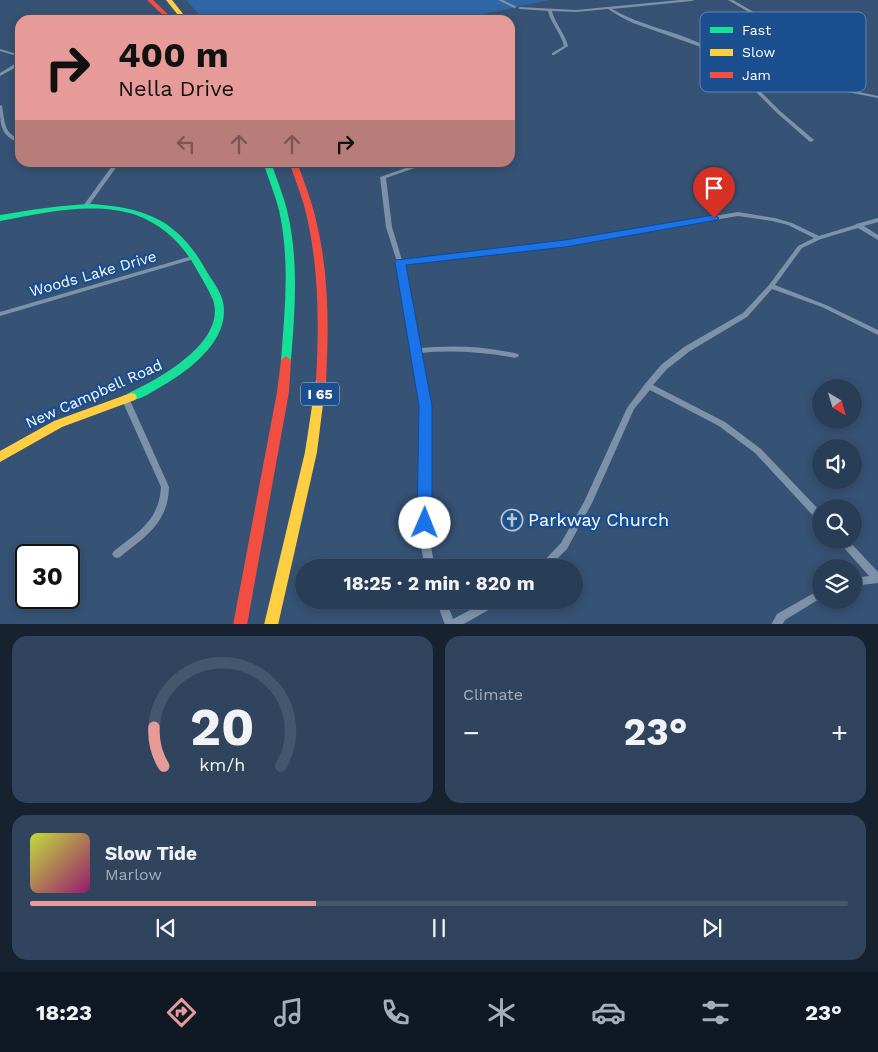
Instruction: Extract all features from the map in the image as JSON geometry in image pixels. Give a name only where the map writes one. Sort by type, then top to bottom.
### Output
[{"type":"main road","points":[[150,0],[166,15]]},
{"type":"main road","points":[[169,0],[180,15]]},
{"type":"main road","name":"I 65","points":[[240,624],[283,392],[290,308],[290,265],[283,210],[270,167]]},
{"type":"main road","name":"I 65","points":[[270,624],[308,475],[322,380],[325,339],[318,257],[310,217],[295,167]]},
{"type":"main road","points":[[0,218],[85,207],[118,210],[143,216],[159,223],[176,236],[192,258]]},
{"type":"main road","name":"New Campbell Road","points":[[0,457],[44,431],[125,398],[173,375],[198,354],[209,340],[220,317],[218,301],[192,258]]},
{"type":"street","points":[[500,0],[515,7]]},
{"type":"street","points":[[520,8],[550,10],[610,9],[692,0]]},
{"type":"street","points":[[730,0],[750,12]]},
{"type":"street","points":[[610,9],[632,22],[700,46]]},
{"type":"street","points":[[550,10],[554,25],[565,39],[566,46],[554,54]]},
{"type":"street","points":[[0,50],[15,54]]},
{"type":"street","points":[[0,75],[15,67]]},
{"type":"street","points":[[760,92],[774,108],[811,140]]},
{"type":"street","points":[[854,92],[878,97]]},
{"type":"street","points":[[0,106],[4,133],[15,140]]},
{"type":"street","points":[[85,207],[114,167]]},
{"type":"street","points":[[414,167],[383,177],[389,227],[400,262],[426,406],[424,536],[428,559]]},
{"type":"street","points":[[400,262],[565,244],[738,214],[773,219],[790,224],[819,238]]},
{"type":"street","points":[[550,559],[564,546],[588,503],[631,408],[664,367],[687,349],[745,315],[771,286],[800,247],[819,238],[878,220]]},
{"type":"street","points":[[858,225],[878,238]]},
{"type":"street","name":"Woods Lake Drive","points":[[0,314],[192,258]]},
{"type":"street","points":[[771,286],[824,306],[878,333]]},
{"type":"street","points":[[416,351],[436,348],[470,348],[515,356]]},
{"type":"street","points":[[648,386],[722,424],[758,451],[812,508]]},
{"type":"street","points":[[117,554],[145,531],[159,515],[166,501],[165,487],[125,398]]},
{"type":"street","points":[[850,549],[878,579]]},
{"type":"street","points":[[862,581],[878,579]]},
{"type":"street","points":[[776,624],[781,617],[812,598]]},
{"type":"street","points":[[445,609],[451,624],[480,609]]},
{"type":"shaded area","points":[[186,0],[550,0],[479,15],[200,15]]},
{"type":"traffic: fast","points":[[269,167],[280,198],[289,247],[289,322],[286,360]]},
{"type":"traffic: fast","points":[[0,218],[68,208],[116,208],[138,213],[158,222],[177,236],[189,250],[218,301],[219,317],[213,333],[204,347],[176,372],[131,397]]},
{"type":"traffic: slow","points":[[169,0],[181,15]]},
{"type":"traffic: slow","points":[[271,624],[311,452],[321,380]]},
{"type":"traffic: slow","points":[[0,457],[58,424],[131,397]]},
{"type":"traffic: jam","points":[[150,0],[166,15]]},
{"type":"traffic: jam","points":[[295,167],[312,220],[319,260],[323,320],[321,380]]},
{"type":"traffic: jam","points":[[240,624],[283,392],[286,360]]},
{"type":"place","name":"Parkway Church","points":[[512,520]]},
{"type":"route","points":[[425,523],[426,406],[400,262],[565,244],[714,218]]}]
